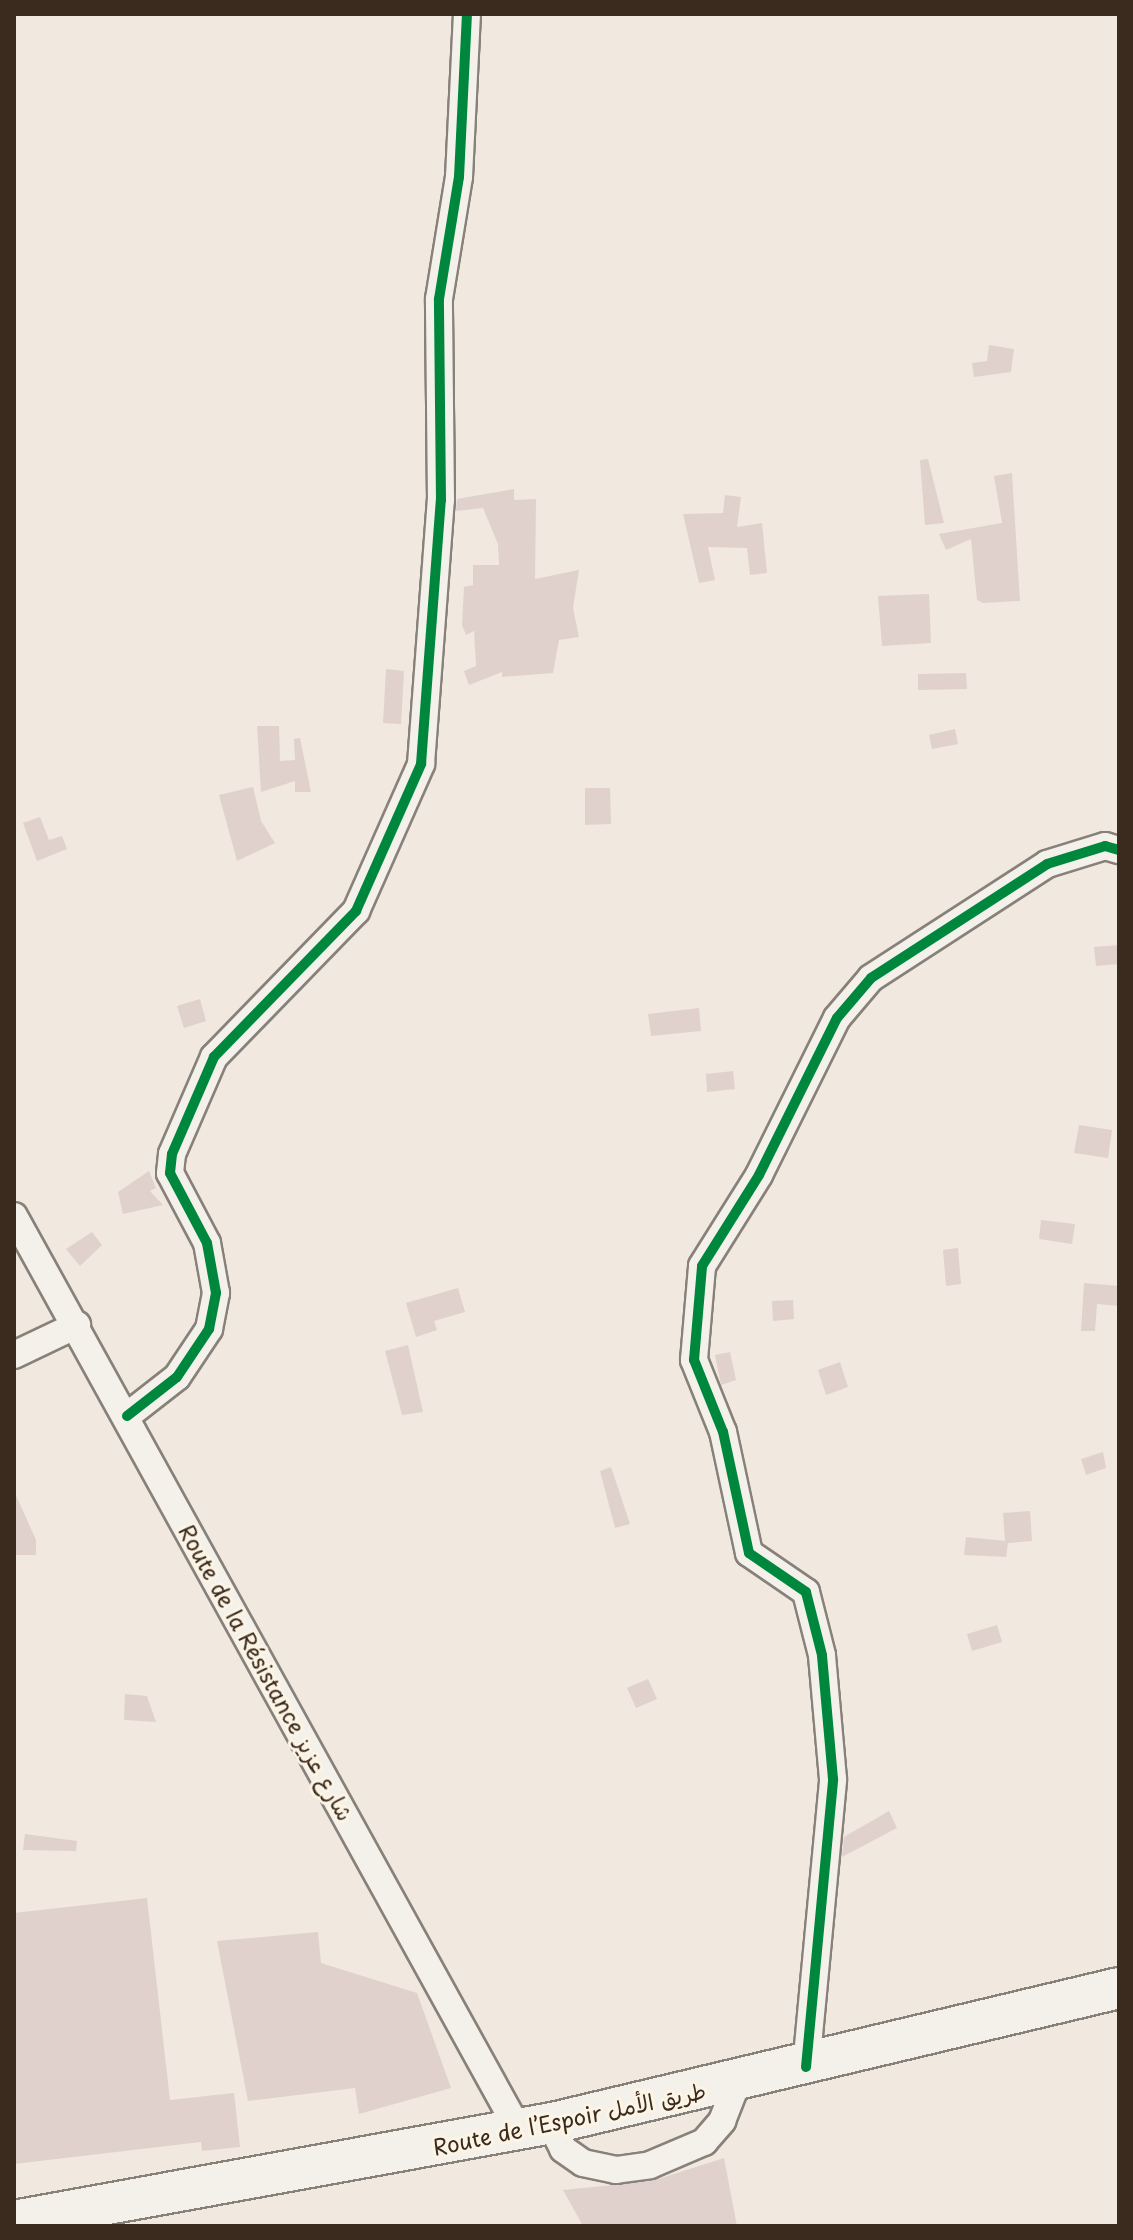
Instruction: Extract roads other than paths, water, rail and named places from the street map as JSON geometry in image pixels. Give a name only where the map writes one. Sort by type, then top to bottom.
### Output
[{"type":"highway","name":"Route de l’Espoir طريق الأمل","points":[[14,2221],[534,2126],[806,2067],[1119,1988]]},
{"type":"street","points":[[127,1416],[177,1377],[209,1329],[216,1293],[207,1243],[170,1173],[172,1154],[214,1057],[356,911],[421,764],[441,500],[439,299],[459,177],[467,14]]},
{"type":"street","points":[[806,2067],[833,1779],[822,1655],[806,1592],[749,1553],[723,1432],[694,1360],[702,1266],[759,1175],[837,1018],[871,978],[1047,864],[1105,846],[1119,850]]},
{"type":"street","name":"Route de la Résistance شارع عزيز","points":[[14,1216],[534,2126],[583,2163],[616,2170],[650,2165],[704,2142],[722,2121],[737,2083]]},
{"type":"street","points":[[14,1355],[77,1325]]}]
